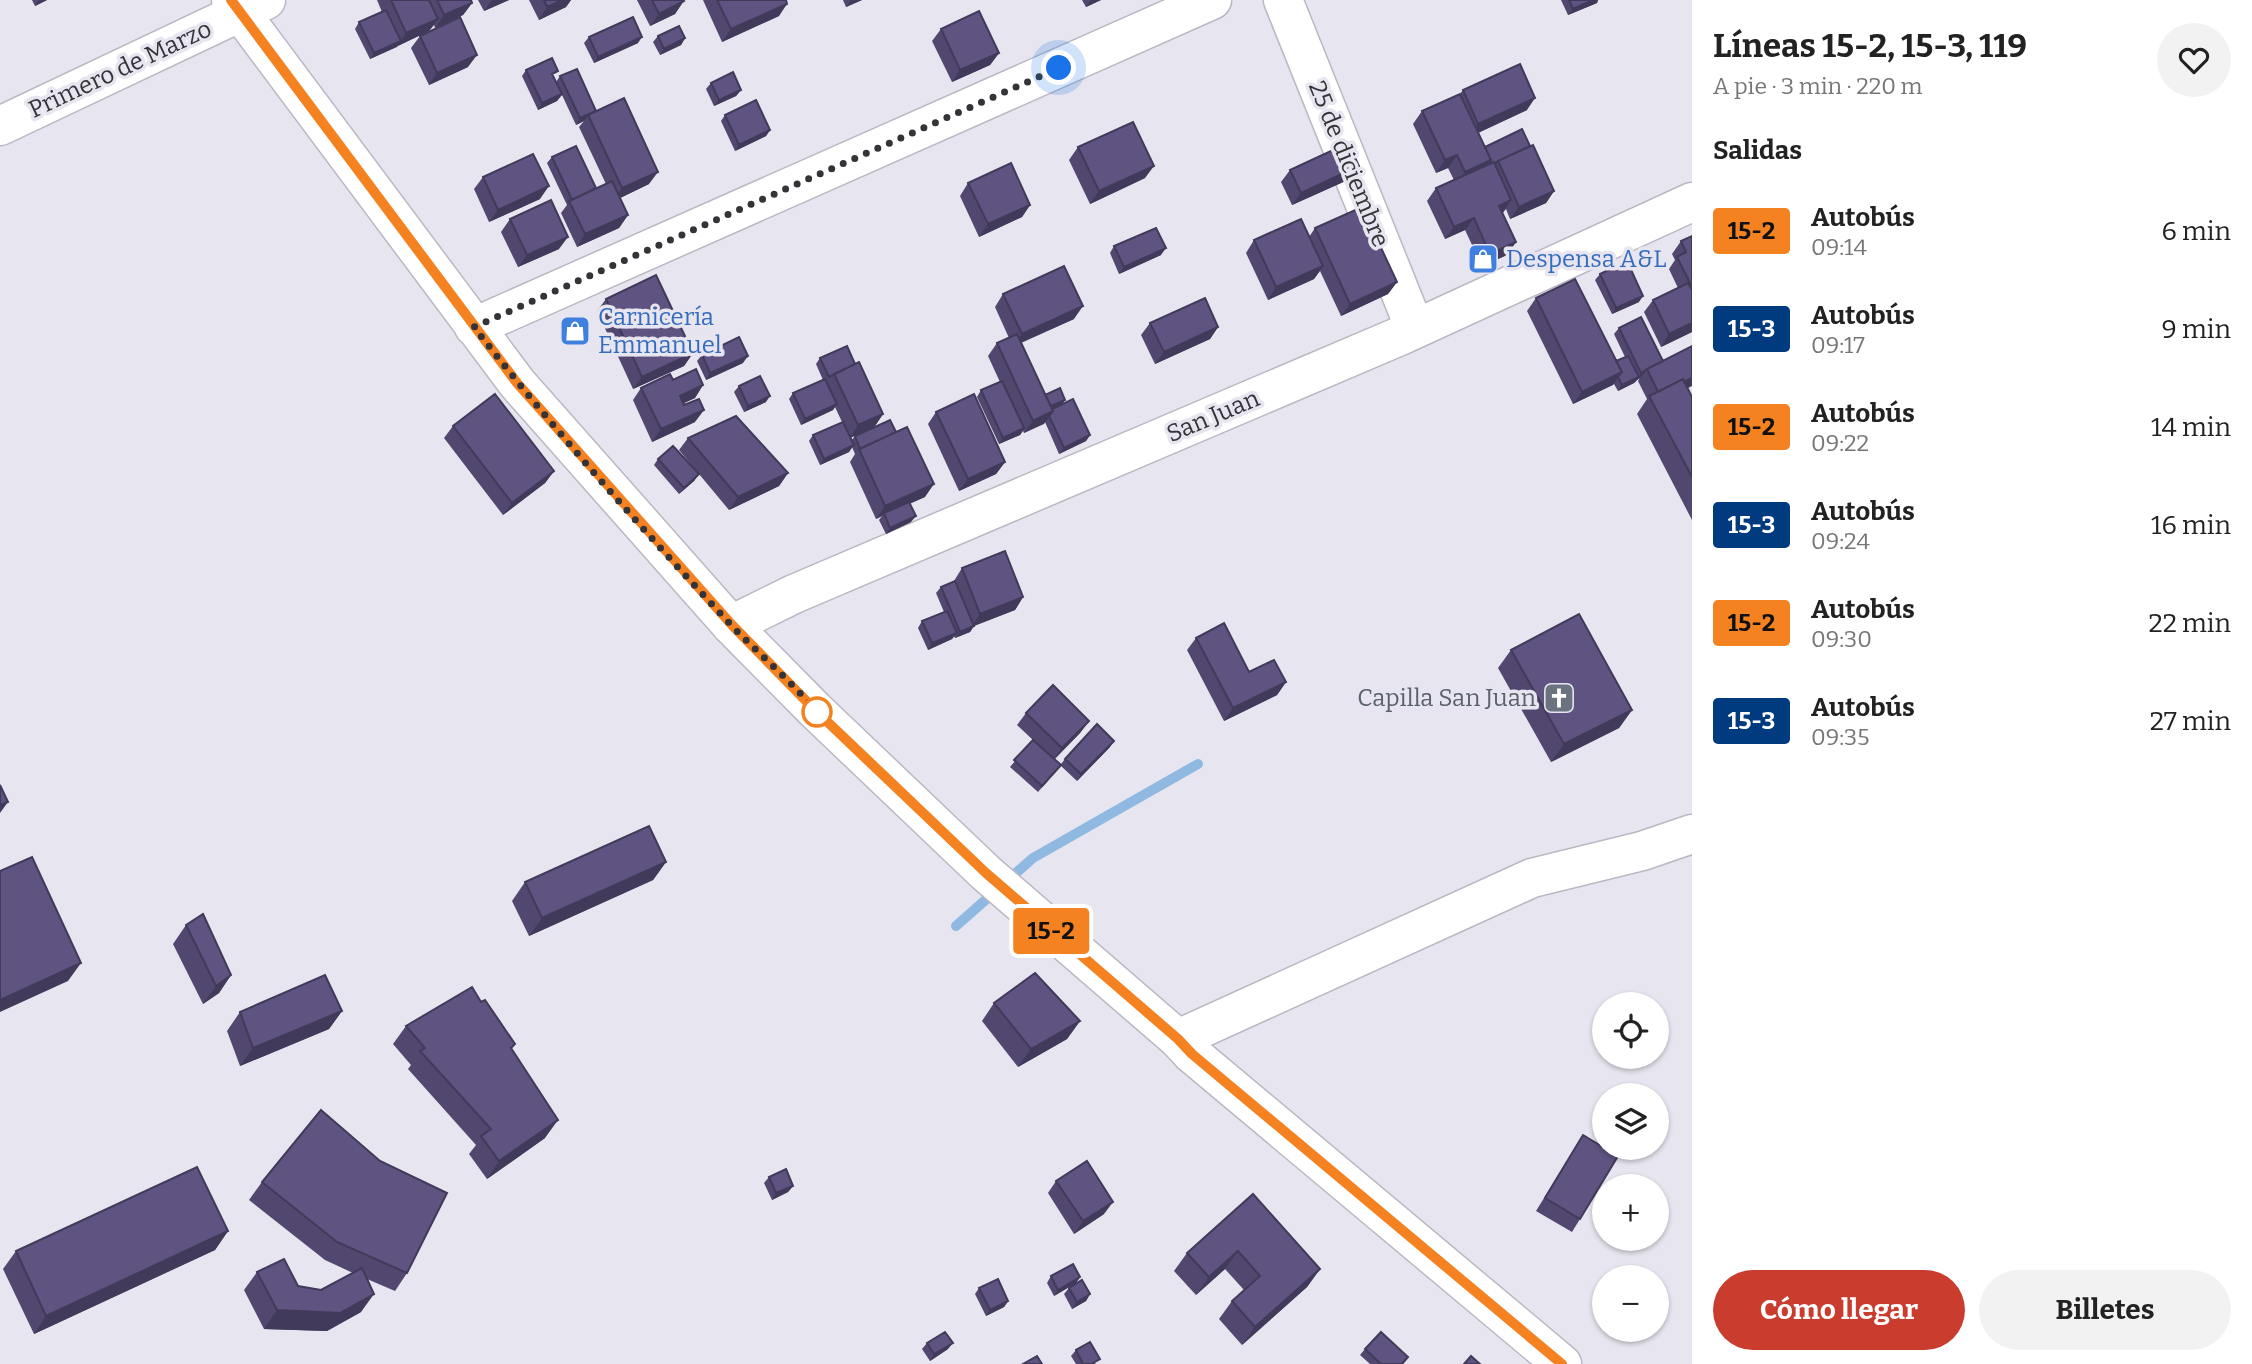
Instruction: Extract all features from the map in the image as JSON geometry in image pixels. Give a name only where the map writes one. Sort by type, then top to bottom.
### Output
[{"type":"street","points":[[474,327],[1212,0]]},
{"type":"street","name":"25 de diciembre","points":[[1283,0],[1415,329]]},
{"type":"street","points":[[246,4],[474,327],[551,423],[732,625],[815,710],[999,886],[1203,1063],[1562,1364]]},
{"type":"street","name":"Primero de Marzo","points":[[0,125],[246,4]]},
{"type":"street","name":"San Juan","points":[[732,625],[794,594],[1415,329],[1692,202]]},
{"type":"street","points":[[1178,1039],[1532,878],[1630,855],[1692,834]]},
{"type":"building","points":[[391,0],[429,0],[438,19],[406,33]]},
{"type":"building","points":[[437,0],[471,0],[472,3],[444,15]]},
{"type":"building","points":[[544,0],[563,0],[547,7]]},
{"type":"building","points":[[652,0],[683,0],[684,1],[659,14]]},
{"type":"building","points":[[717,0],[786,0],[787,4],[731,29]]},
{"type":"building","points":[[1569,0],[1593,0],[1573,9]]},
{"type":"building","points":[[386,10],[401,41],[374,53],[359,22]]},
{"type":"building","points":[[979,11],[999,53],[960,70],[941,29]]},
{"type":"building","points":[[460,17],[477,55],[437,73],[420,36]]},
{"type":"building","points":[[633,17],[642,37],[598,57],[589,37]]},
{"type":"building","points":[[679,26],[685,38],[664,49],[658,36]]},
{"type":"building","points":[[552,58],[558,71],[552,74],[562,94],[542,103],[526,70]]},
{"type":"building","points":[[1520,64],[1535,98],[1478,124],[1463,90]]},
{"type":"building","points":[[577,69],[596,111],[580,118],[560,76]]},
{"type":"building","points":[[733,72],[741,90],[719,100],[711,83]]},
{"type":"building","points":[[1460,94],[1491,160],[1465,172],[1457,155],[1445,160],[1422,111]]},
{"type":"building","points":[[624,98],[658,172],[622,188],[588,115]]},
{"type":"building","points":[[756,100],[770,130],[739,145],[725,115]]},
{"type":"building","points":[[1133,122],[1154,166],[1099,191],[1078,147]]},
{"type":"building","points":[[1522,129],[1530,146],[1495,164],[1491,163],[1485,147]]},
{"type":"building","points":[[1348,143],[1359,166],[1301,193],[1290,170]]},
{"type":"building","points":[[1533,145],[1554,191],[1519,207],[1498,161]]},
{"type":"building","points":[[576,146],[596,188],[572,200],[552,157]]},
{"type":"building","points":[[533,154],[549,186],[498,210],[483,177]]},
{"type":"building","points":[[1494,162],[1511,200],[1499,206],[1516,242],[1490,254],[1474,218],[1454,227],[1436,188]]},
{"type":"building","points":[[1011,163],[1030,205],[988,224],[968,183]]},
{"type":"building","points":[[612,181],[628,215],[585,234],[569,201]]},
{"type":"building","points":[[551,200],[568,237],[527,255],[510,219]]},
{"type":"building","points":[[1362,207],[1397,282],[1350,304],[1315,228]]},
{"type":"building","points":[[1301,219],[1323,266],[1276,287],[1254,240]]},
{"type":"building","points":[[1156,228],[1166,248],[1124,267],[1114,246]]},
{"type":"building","points":[[1692,236],[1692,287],[1677,257],[1686,252],[1681,241]]},
{"type":"building","points":[[1627,261],[1643,296],[1616,308],[1600,274]]},
{"type":"building","points":[[1064,266],[1083,306],[1022,334],[1003,294]]},
{"type":"building","points":[[656,275],[693,353],[642,377],[606,299]]},
{"type":"building","points":[[1575,279],[1622,372],[1582,392],[1536,298]]},
{"type":"building","points":[[1688,283],[1692,290],[1692,323],[1669,334],[1653,300]]},
{"type":"building","points":[[1205,298],[1218,327],[1164,352],[1150,323]]},
{"type":"building","points":[[1641,317],[1663,361],[1641,373],[1619,328]]},
{"type":"building","points":[[1017,334],[1053,411],[1033,421],[997,343]]},
{"type":"building","points":[[739,337],[748,356],[710,373],[702,355]]},
{"type":"building","points":[[847,346],[855,364],[829,377],[820,358]]},
{"type":"building","points":[[1692,346],[1692,378],[1684,382],[1683,379],[1658,392],[1647,369]]},
{"type":"building","points":[[1628,356],[1639,377],[1622,385],[1618,377],[1622,372],[1616,361]]},
{"type":"building","points":[[859,362],[883,414],[858,425],[834,374]]},
{"type":"building","points":[[696,369],[703,385],[680,396],[684,405],[699,399],[704,410],[661,429],[641,388],[670,374],[673,380]]},
{"type":"building","points":[[760,376],[770,396],[748,406],[739,386]]},
{"type":"building","points":[[825,379],[837,404],[805,419],[793,393]]},
{"type":"building","points":[[1683,379],[1692,397],[1692,477],[1649,396]]},
{"type":"building","points":[[1002,381],[1024,428],[1003,438],[981,390]]},
{"type":"building","points":[[1060,388],[1065,400],[1051,406],[1045,395]]},
{"type":"building","points":[[495,394],[554,471],[512,503],[453,426]]},
{"type":"building","points":[[974,394],[1005,462],[968,479],[936,412]]},
{"type":"building","points":[[1073,399],[1090,435],[1064,448],[1049,416],[1052,409]]},
{"type":"building","points":[[736,416],[788,473],[738,497],[688,438]]},
{"type":"building","points":[[890,420],[896,432],[860,449],[855,436]]},
{"type":"building","points":[[843,422],[854,445],[824,459],[813,435]]},
{"type":"building","points":[[907,427],[934,484],[885,506],[859,449]]},
{"type":"building","points":[[673,446],[699,474],[684,488],[658,459]]},
{"type":"building","points":[[909,502],[916,516],[890,528],[884,513]]},
{"type":"building","points":[[1005,551],[1023,597],[980,614],[962,568]]},
{"type":"building","points":[[955,581],[974,626],[960,632],[941,587]]},
{"type":"building","points":[[947,611],[957,633],[932,643],[922,621]]},
{"type":"building","name":"Capilla San Juan","points":[[1579,614],[1632,710],[1564,744],[1511,650]]},
{"type":"building","points":[[1224,623],[1249,672],[1274,660],[1286,682],[1233,708],[1196,638]]},
{"type":"building","points":[[1053,685],[1089,721],[1062,748],[1026,713]]},
{"type":"building","points":[[1097,724],[1114,741],[1081,774],[1065,759]]},
{"type":"building","points":[[1033,740],[1061,765],[1042,786],[1014,760]]},
{"type":"building","points":[[0,785],[8,802],[0,805]]},
{"type":"building","points":[[649,826],[666,862],[542,918],[525,882]]},
{"type":"building","points":[[32,857],[81,963],[0,1000],[0,871]]},
{"type":"building","points":[[203,914],[231,975],[216,986],[186,925]]},
{"type":"building","points":[[1035,973],[1080,1021],[1031,1049],[994,1003]]},
{"type":"building","points":[[325,975],[342,1011],[253,1048],[240,1012]]},
{"type":"building","points":[[472,987],[481,1002],[485,1000],[515,1044],[511,1048],[558,1120],[499,1161],[481,1136],[491,1129],[420,1051],[425,1048],[406,1026]]},
{"type":"building","points":[[321,1110],[380,1161],[447,1193],[407,1273],[337,1242],[262,1182]]},
{"type":"building","points":[[1583,1135],[1592,1140],[1592,1160],[1616,1160],[1607,1174],[1592,1174],[1592,1199],[1580,1219],[1545,1198]]},
{"type":"building","points":[[1087,1161],[1113,1202],[1083,1221],[1056,1181]]},
{"type":"building","points":[[197,1167],[228,1231],[46,1316],[16,1251]]},
{"type":"building","points":[[786,1169],[793,1186],[776,1193],[769,1177]]},
{"type":"building","points":[[1253,1194],[1320,1269],[1255,1327],[1232,1301],[1260,1276],[1238,1251],[1209,1277],[1187,1253]]},
{"type":"building","points":[[284,1259],[298,1286],[321,1290],[362,1268],[374,1294],[340,1313],[277,1310],[257,1272]]},
{"type":"building","points":[[1073,1264],[1080,1277],[1058,1290],[1051,1276]]},
{"type":"building","points":[[998,1279],[1008,1301],[990,1310],[979,1288]]},
{"type":"building","points":[[1082,1280],[1090,1294],[1077,1302],[1069,1288]]},
{"type":"building","points":[[945,1332],[953,1343],[934,1354],[927,1343]]},
{"type":"building","points":[[1381,1332],[1408,1357],[1402,1364],[1381,1364],[1365,1349]]},
{"type":"building","points":[[1090,1342],[1100,1359],[1091,1364],[1083,1364],[1076,1350]]},
{"type":"building","points":[[1037,1356],[1042,1364],[1023,1364]]},
{"type":"building","points":[[1471,1356],[1480,1364],[1464,1364]]},
{"type":"waterway","points":[[956,926],[1033,858],[1198,764]]},
{"type":"bus line","name":"15-2","points":[[231,0],[517,383],[732,625],[815,710],[1013,898],[1178,1039],[1192,1054],[1562,1364]]},
{"type":"place","name":"Despensa A&L","points":[[1483,259]]},
{"type":"place","name":"Carnicería Emmanuel","points":[[575,331]]},
{"type":"place","name":"Capilla San Juan","points":[[1559,698]]},
{"type":"route","points":[[817,712],[732,625],[551,423],[474,327],[1059,68]]}]
